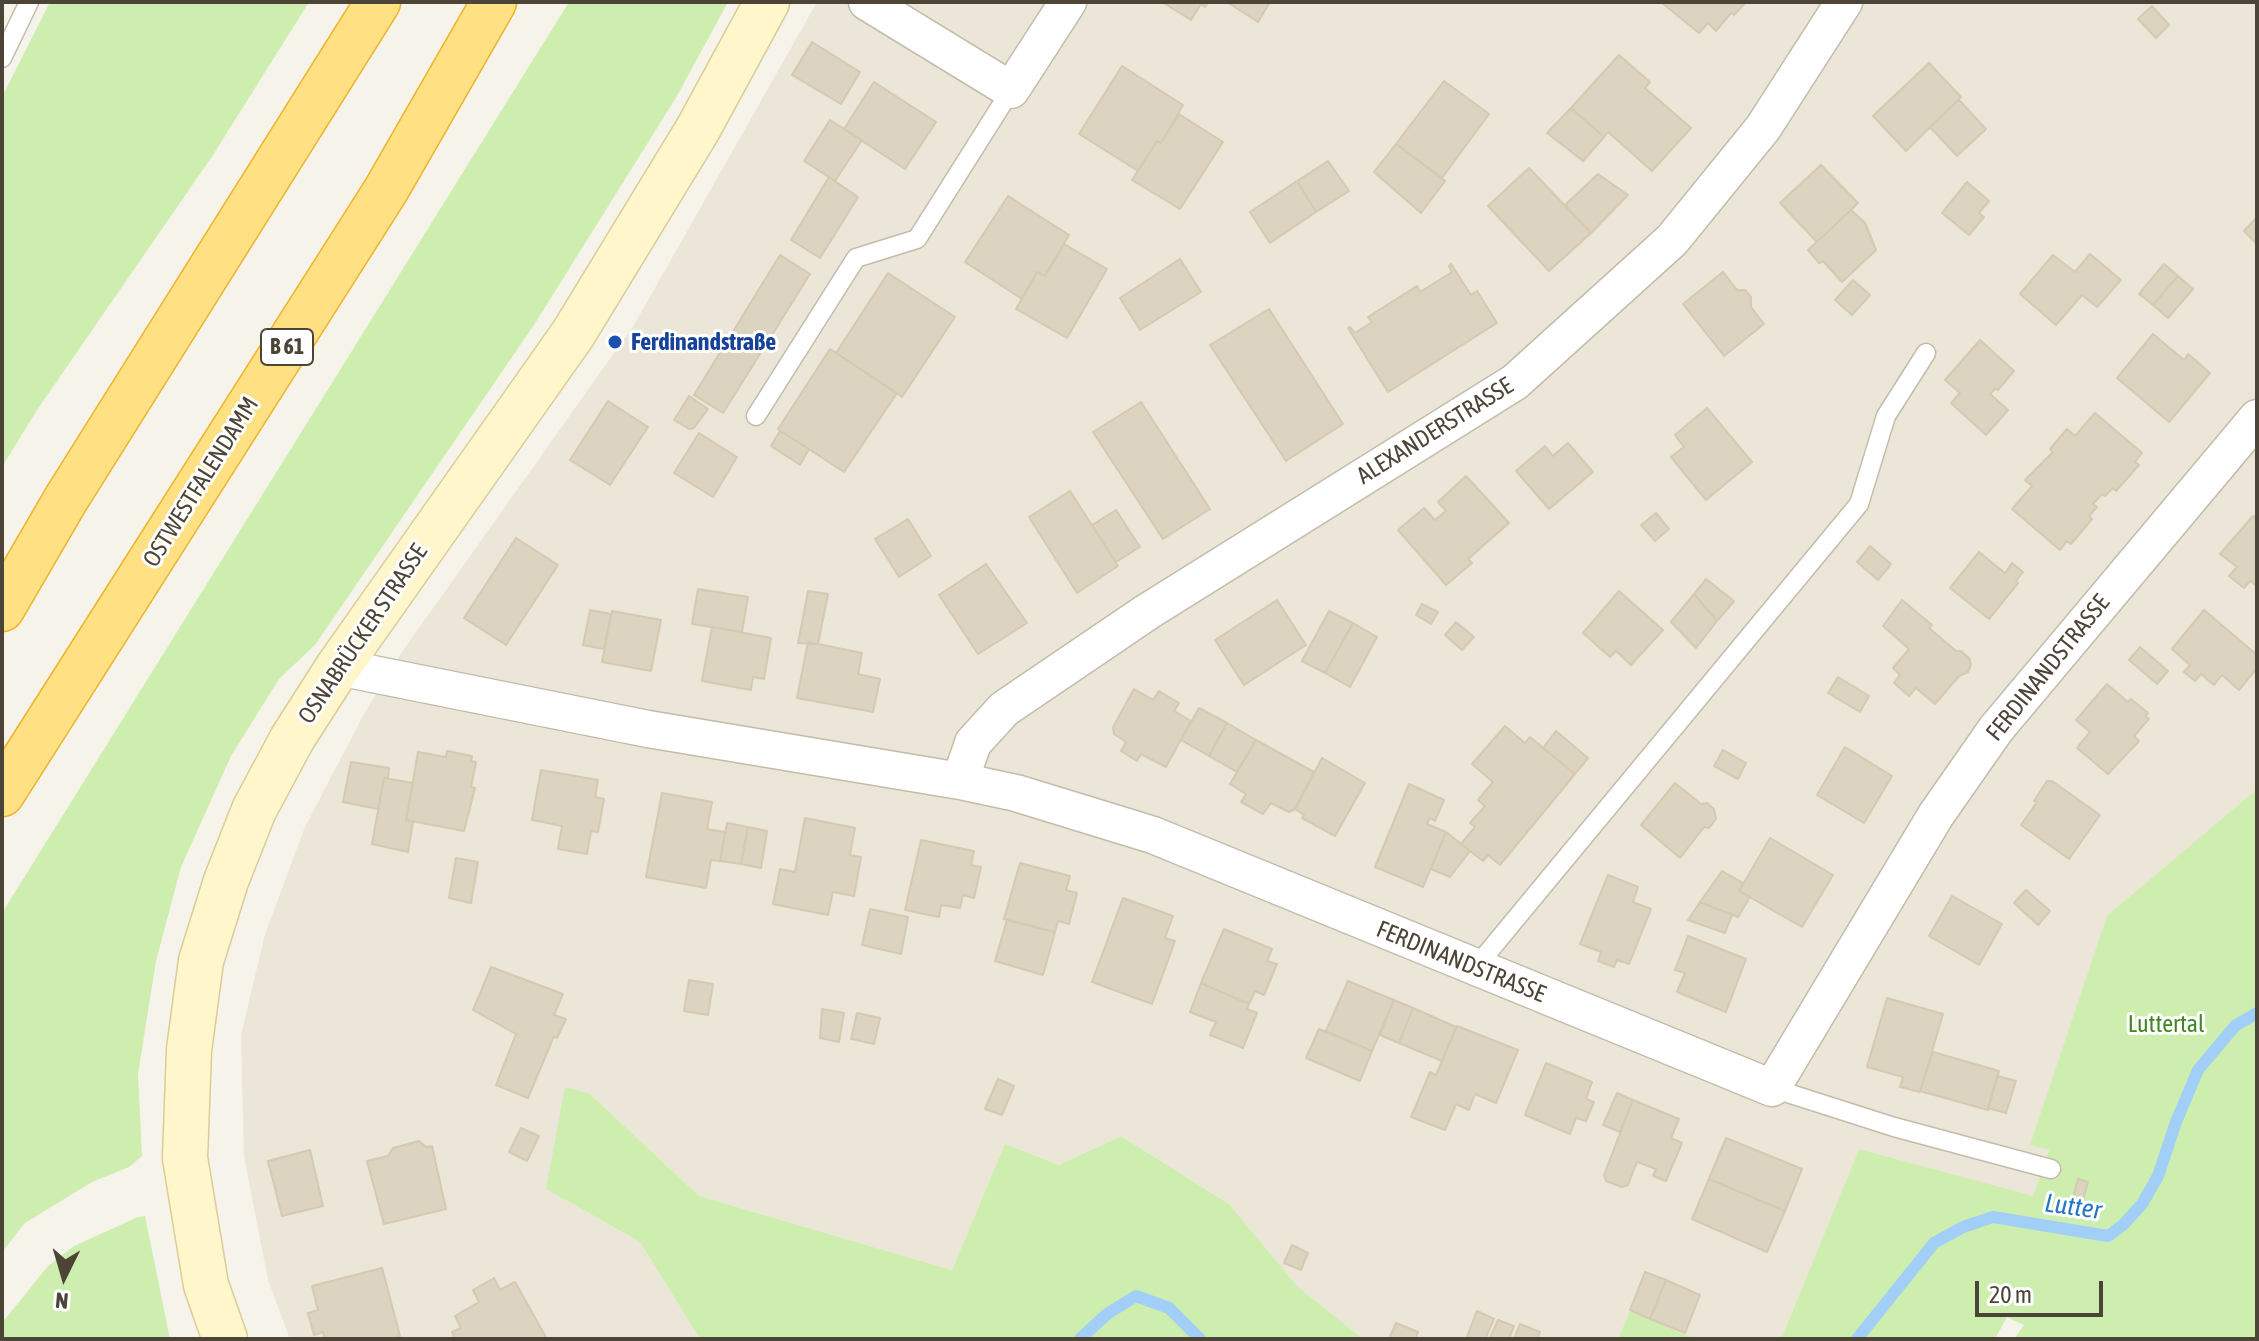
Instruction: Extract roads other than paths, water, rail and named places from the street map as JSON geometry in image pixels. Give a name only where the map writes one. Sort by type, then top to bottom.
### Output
[{"type":"highway","points":[[2,609],[66,499],[378,2]]},
{"type":"highway","name":"OSTWESTFALENDAMM","points":[[2,794],[386,190],[494,2]]},
{"type":"highway","points":[[2,585],[66,499]]},
{"type":"highway","name":"B 61","points":[[2,829],[72,687]]},
{"type":"main road","name":"OSNABRÜCKER STRASSE","points":[[225,1339],[206,1285],[185,1158],[189,1050],[201,961],[226,881],[254,810],[292,739],[338,667],[573,334],[698,129],[767,2]]},
{"type":"street","points":[[867,2],[1011,90],[1068,2]]},
{"type":"street","name":"ALEXANDERSTRASSE","points":[[960,781],[973,743],[1004,709],[1147,612],[1515,382],[1672,240],[1763,128],[1844,2]]},
{"type":"street","name":"FERDINANDSTRASSE","points":[[338,667],[648,729],[1016,793],[1153,835],[1772,1088],[1936,815],[1996,729],[2257,418]]},
{"type":"lane","points":[[2,58],[29,2]]},
{"type":"lane","points":[[756,416],[856,258],[917,239],[1011,90]]},
{"type":"lane","points":[[1475,968],[1859,504],[1886,416],[1926,353]]},
{"type":"lane","points":[[1772,1088],[1894,1127],[2051,1169]]},
{"type":"waterway","name":"Lutter","points":[[1857,1339],[1934,1243],[1963,1227],[1993,1217],[2108,1236],[2123,1225],[2142,1204],[2158,1176],[2198,1070],[2235,1026],[2257,1013]]},
{"type":"waterway","name":"Lutter","points":[[1080,1339],[1107,1314],[1136,1296],[1169,1308],[1200,1339]]},
{"type":"place","name":"Ferdinandstraße","points":[[615,342]]},
{"type":"park label","name":"Luttertal","points":[[2166,1024]]}]
